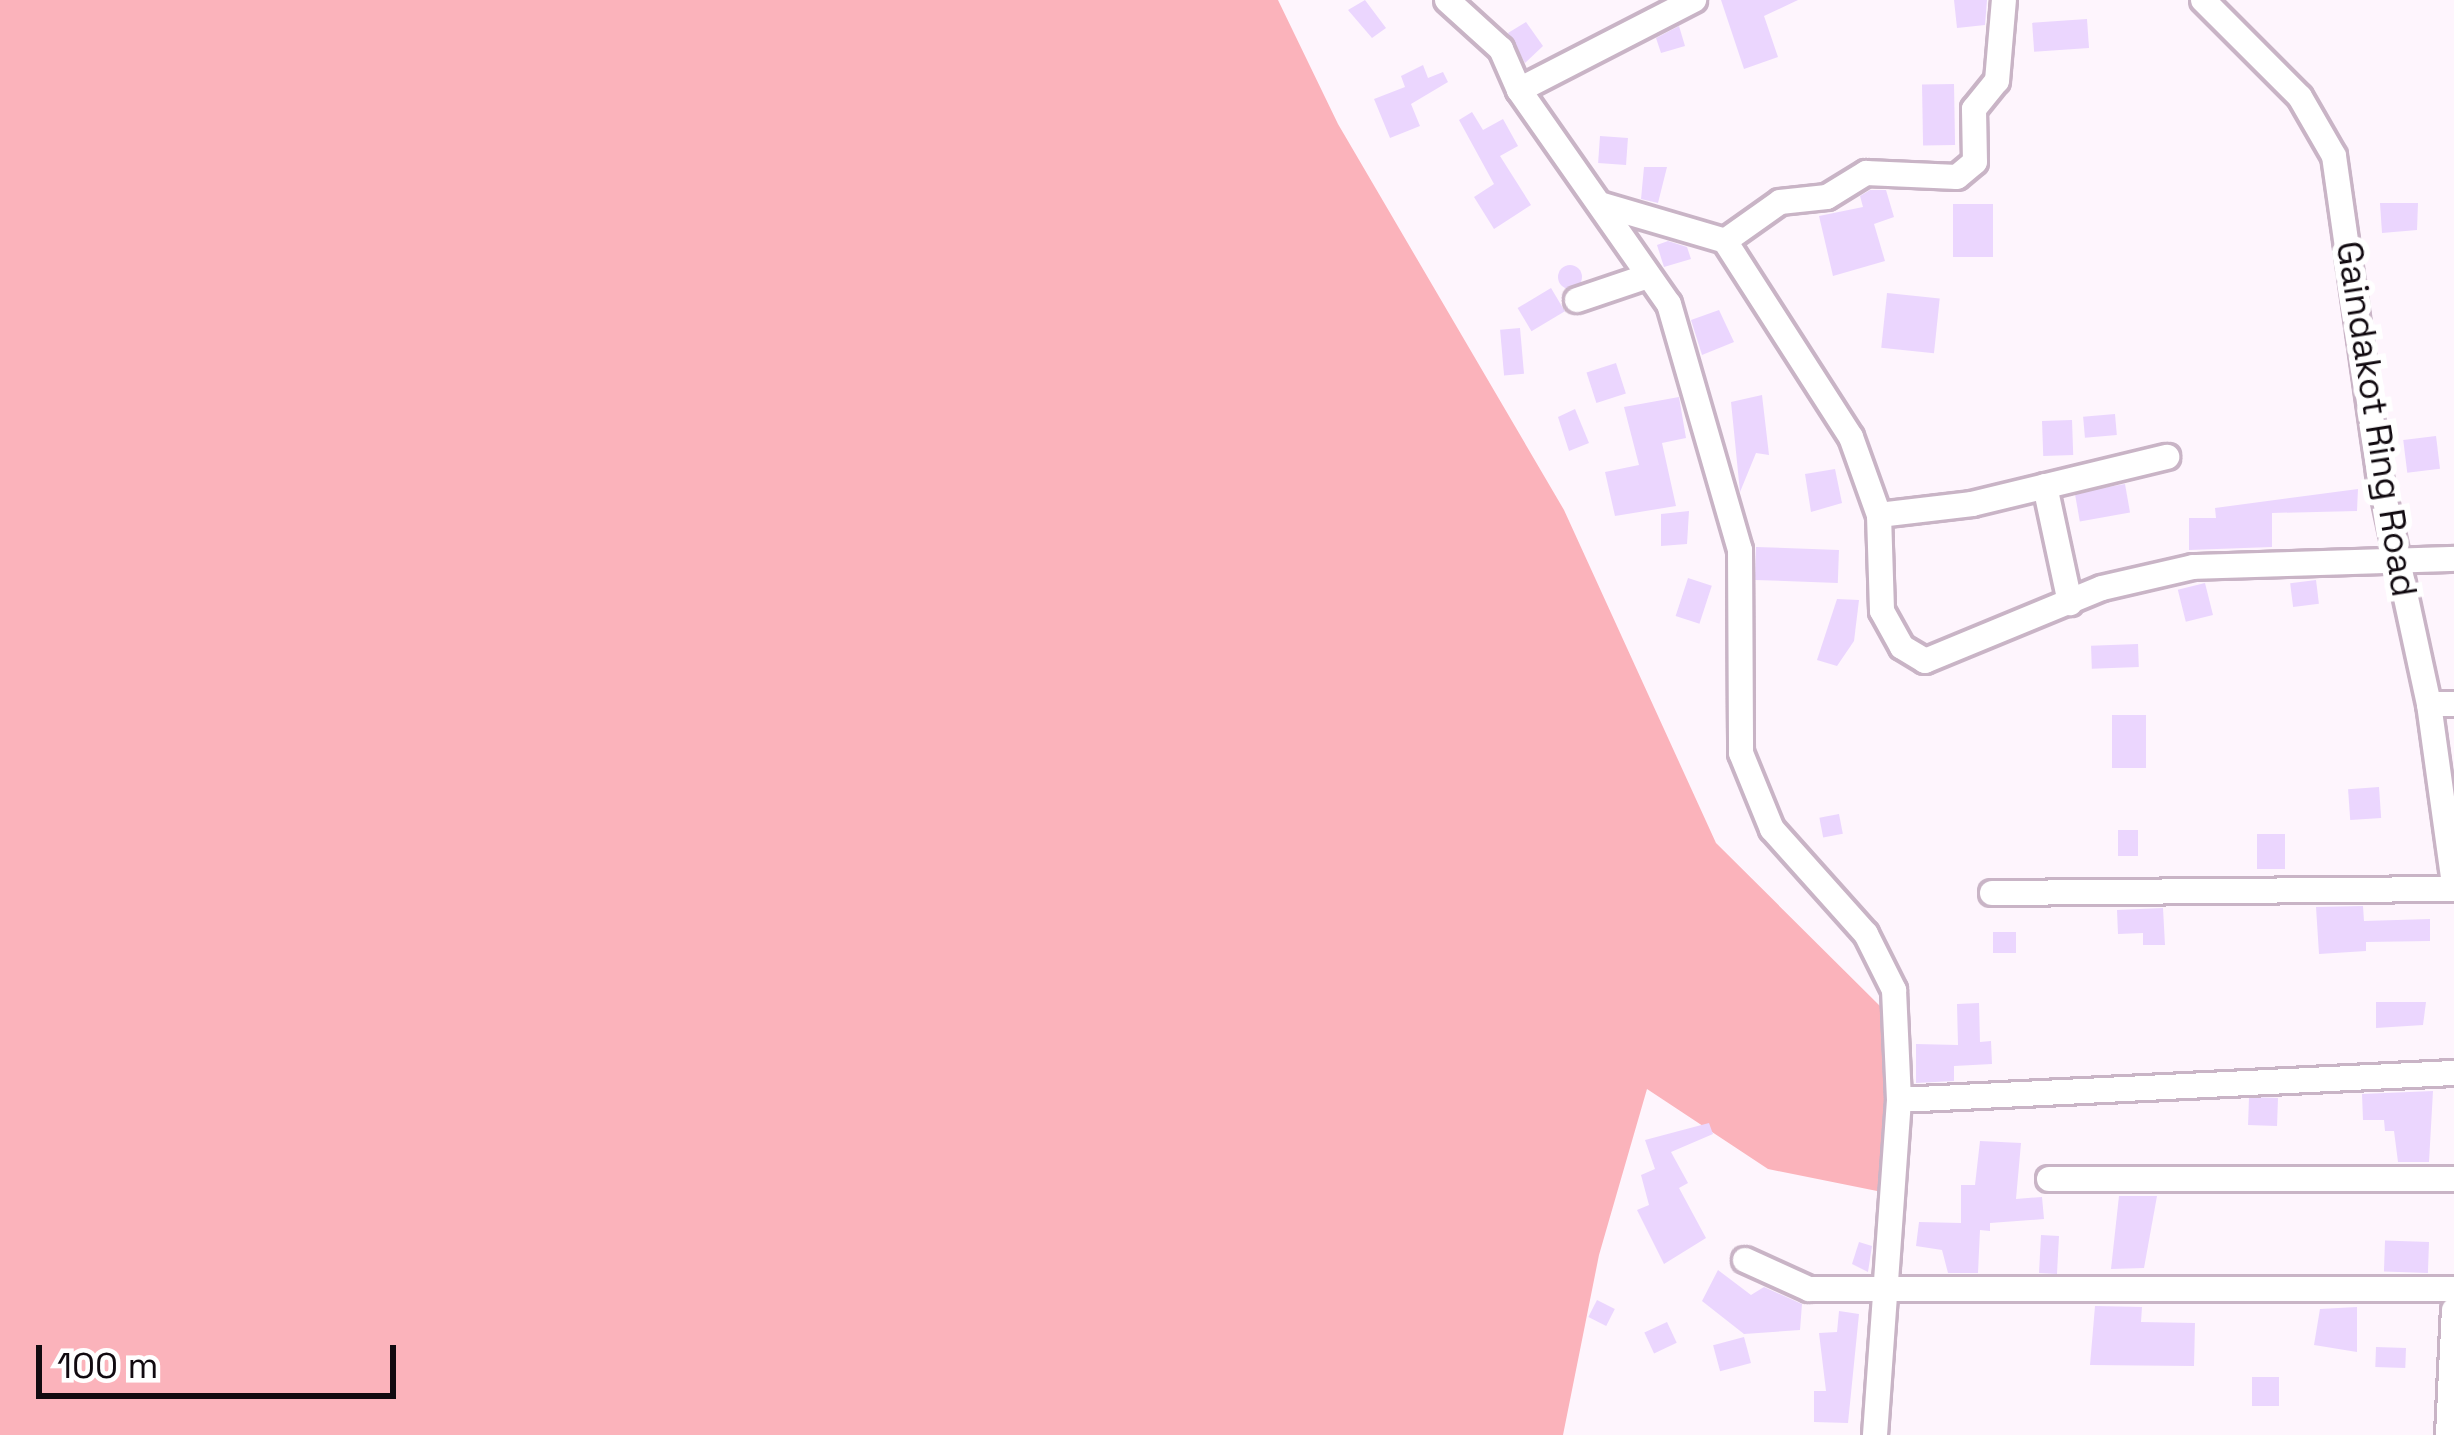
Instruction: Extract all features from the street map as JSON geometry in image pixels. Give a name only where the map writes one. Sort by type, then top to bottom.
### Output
[{"type":"street","points":[[1447,0],[1501,50],[1519,90],[1603,205],[1682,333],[1740,550],[1741,753],[1772,829],[1866,934],[1894,990],[1899,1100],[1875,1435]]},
{"type":"street","points":[[1519,90],[1694,0]]},
{"type":"street","points":[[1725,241],[1780,202],[1827,197],[1866,173],[1957,177],[1975,162],[1974,109],[1997,81],[2004,0]]},
{"type":"street","name":"Gaindakot Ring Road","points":[[2203,0],[2300,97],[2334,156],[2396,561],[2441,704],[2454,882]]},
{"type":"street","points":[[1603,205],[1725,241],[1850,436],[1879,515],[1882,610],[1902,647],[1925,661],[2102,588],[2193,567],[2454,559]]},
{"type":"street","points":[[1577,300],[1648,276]]},
{"type":"street","points":[[1879,515],[2045,486],[2167,458]]},
{"type":"street","points":[[2045,486],[2070,603]]},
{"type":"street","points":[[1992,893],[2454,882]]},
{"type":"street","points":[[1899,1100],[2454,1073]]},
{"type":"street","points":[[2049,1179],[2454,1179]]},
{"type":"street","points":[[1745,1260],[1809,1289],[2454,1289]]},
{"type":"street","points":[[2448,1435],[2454,1310]]},
{"type":"shaded area","points":[[0,0],[1278,0],[1338,124],[1564,510],[1716,843],[1884,1010],[1892,1194],[1768,1169],[1647,1089],[1599,1255],[1563,1435],[0,1435]]},
{"type":"building","points":[[1365,0],[1386,28],[1372,38],[1348,10]]},
{"type":"building","points":[[1721,0],[1798,0],[1764,16],[1778,57],[1744,69]]},
{"type":"building","points":[[1954,0],[1987,0],[1985,25],[1957,28]]},
{"type":"building","points":[[2087,19],[2089,48],[2034,52],[2032,23]]},
{"type":"building","points":[[1526,22],[1543,46],[1525,63],[1508,33]]},
{"type":"building","points":[[1679,26],[1685,46],[1661,53],[1656,38]]},
{"type":"building","points":[[1423,65],[1428,78],[1443,72],[1448,82],[1411,104],[1420,126],[1390,138],[1374,99],[1405,87],[1401,76]]},
{"type":"building","points":[[1954,84],[1955,145],[1923,146],[1922,85]]},
{"type":"building","points":[[1472,112],[1483,130],[1503,119],[1518,146],[1500,156],[1531,205],[1494,229],[1474,197],[1494,184],[1459,120]]},
{"type":"building","points":[[1600,136],[1628,138],[1626,165],[1598,163]]},
{"type":"building","points":[[1644,167],[1667,167],[1658,203],[1641,199]]},
{"type":"building","points":[[1886,190],[1894,217],[1874,224],[1885,261],[1833,276],[1819,216],[1863,207],[1860,196]]},
{"type":"building","points":[[2380,203],[2418,203],[2417,230],[2382,233]]},
{"type":"building","points":[[1953,204],[1993,204],[1993,257],[1953,257]]},
{"type":"building","points":[[1668,241],[1687,247],[1691,259],[1664,267],[1657,245]]},
{"type":"building","points":[[1570,265],[1579,268],[1579,286],[1570,289],[1561,286],[1558,277],[1561,268]]},
{"type":"building","points":[[1551,288],[1565,311],[1531,331],[1518,308]]},
{"type":"building","points":[[1887,293],[1940,299],[1934,353],[1881,348]]},
{"type":"building","points":[[1719,310],[1734,342],[1702,355],[1691,320]]},
{"type":"building","points":[[1520,328],[1524,374],[1504,376],[1500,330]]},
{"type":"building","points":[[1616,363],[1626,393],[1596,403],[1587,373]]},
{"type":"building","points":[[1762,395],[1769,455],[1756,453],[1740,492],[1731,402]]},
{"type":"building","points":[[1679,397],[1686,438],[1662,443],[1676,506],[1615,516],[1605,472],[1639,465],[1624,407]]},
{"type":"building","points":[[1575,409],[1589,443],[1569,451],[1558,417]]},
{"type":"building","points":[[2115,414],[2117,435],[2085,438],[2083,417]]},
{"type":"building","points":[[2072,420],[2073,455],[2043,456],[2042,421]]},
{"type":"building","points":[[2436,436],[2440,469],[2407,473],[2403,440]]},
{"type":"building","points":[[1835,469],[1842,503],[1811,512],[1805,474]]},
{"type":"building","points":[[2125,484],[2130,513],[2080,521],[2075,493]]},
{"type":"building","points":[[2358,489],[2357,511],[2272,513],[2272,547],[2189,550],[2189,518],[2216,518],[2215,508]]},
{"type":"building","points":[[1689,511],[1687,544],[1661,546],[1661,514]]},
{"type":"building","points":[[1756,547],[1839,550],[1838,583],[1755,580]]},
{"type":"building","points":[[1688,578],[1712,586],[1699,624],[1676,616]]},
{"type":"building","points":[[2316,580],[2319,604],[2293,607],[2290,583]]},
{"type":"building","points":[[2205,583],[2213,615],[2186,622],[2178,590]]},
{"type":"building","points":[[1837,599],[1859,600],[1854,641],[1837,666],[1817,660]]},
{"type":"building","points":[[2138,644],[2139,667],[2092,669],[2091,646]]},
{"type":"building","points":[[2112,715],[2146,715],[2146,768],[2112,768]]},
{"type":"building","points":[[2379,787],[2381,818],[2350,820],[2348,789]]},
{"type":"building","points":[[1839,814],[1843,834],[1823,837],[1819,818]]},
{"type":"building","points":[[2118,830],[2138,830],[2138,856],[2118,856]]},
{"type":"building","points":[[2257,834],[2285,834],[2285,869],[2257,869]]},
{"type":"building","points":[[2363,906],[2364,921],[2430,919],[2430,941],[2366,942],[2366,951],[2319,954],[2316,907]]},
{"type":"building","points":[[2163,908],[2165,945],[2143,945],[2143,933],[2118,934],[2117,910]]},
{"type":"building","points":[[1993,932],[2016,932],[2016,953],[1993,953]]},
{"type":"building","points":[[2376,1002],[2426,1002],[2423,1025],[2376,1028]]},
{"type":"building","points":[[1979,1003],[1980,1042],[1991,1041],[1992,1064],[1954,1066],[1954,1081],[1916,1083],[1916,1044],[1958,1045],[1957,1004]]},
{"type":"building","points":[[2433,1091],[2429,1162],[2398,1162],[2394,1131],[2385,1131],[2384,1120],[2363,1120],[2362,1094]]},
{"type":"building","points":[[2249,1097],[2278,1098],[2277,1126],[2248,1125]]},
{"type":"building","points":[[1709,1123],[1713,1134],[1671,1152],[1688,1183],[1679,1188],[1706,1238],[1664,1264],[1637,1210],[1649,1205],[1641,1175],[1655,1169],[1645,1140]]},
{"type":"building","points":[[1980,1141],[2021,1143],[2016,1199],[2042,1197],[2044,1219],[1990,1223],[1990,1231],[1980,1230],[1978,1273],[1948,1273],[1942,1250],[1916,1246],[1919,1222],[1961,1223],[1961,1185],[1975,1185]]},
{"type":"building","points":[[2119,1196],[2157,1196],[2144,1268],[2111,1269]]},
{"type":"building","points":[[2041,1235],[2059,1236],[2057,1274],[2039,1273]]},
{"type":"building","points":[[2385,1240],[2429,1242],[2428,1273],[2384,1271]]},
{"type":"building","points":[[1859,1242],[1872,1246],[1868,1272],[1852,1264]]},
{"type":"building","points":[[1718,1270],[1751,1295],[1764,1287],[1802,1304],[1800,1330],[1744,1334],[1702,1301]]},
{"type":"building","points":[[1597,1300],[1615,1309],[1606,1326],[1588,1317]]},
{"type":"building","points":[[2095,1306],[2142,1307],[2141,1322],[2195,1323],[2194,1366],[2090,1365]]},
{"type":"building","points":[[2357,1307],[2357,1352],[2314,1345],[2320,1309]]},
{"type":"building","points":[[1839,1311],[1859,1314],[1848,1423],[1814,1422],[1814,1391],[1826,1391],[1819,1333],[1837,1332]]},
{"type":"building","points":[[1667,1322],[1677,1343],[1654,1353],[1644,1333]]},
{"type":"building","points":[[1744,1337],[1751,1363],[1720,1371],[1713,1345]]},
{"type":"building","points":[[2376,1347],[2406,1348],[2405,1368],[2375,1367]]},
{"type":"building","points":[[2252,1377],[2279,1377],[2279,1406],[2252,1406]]}]
